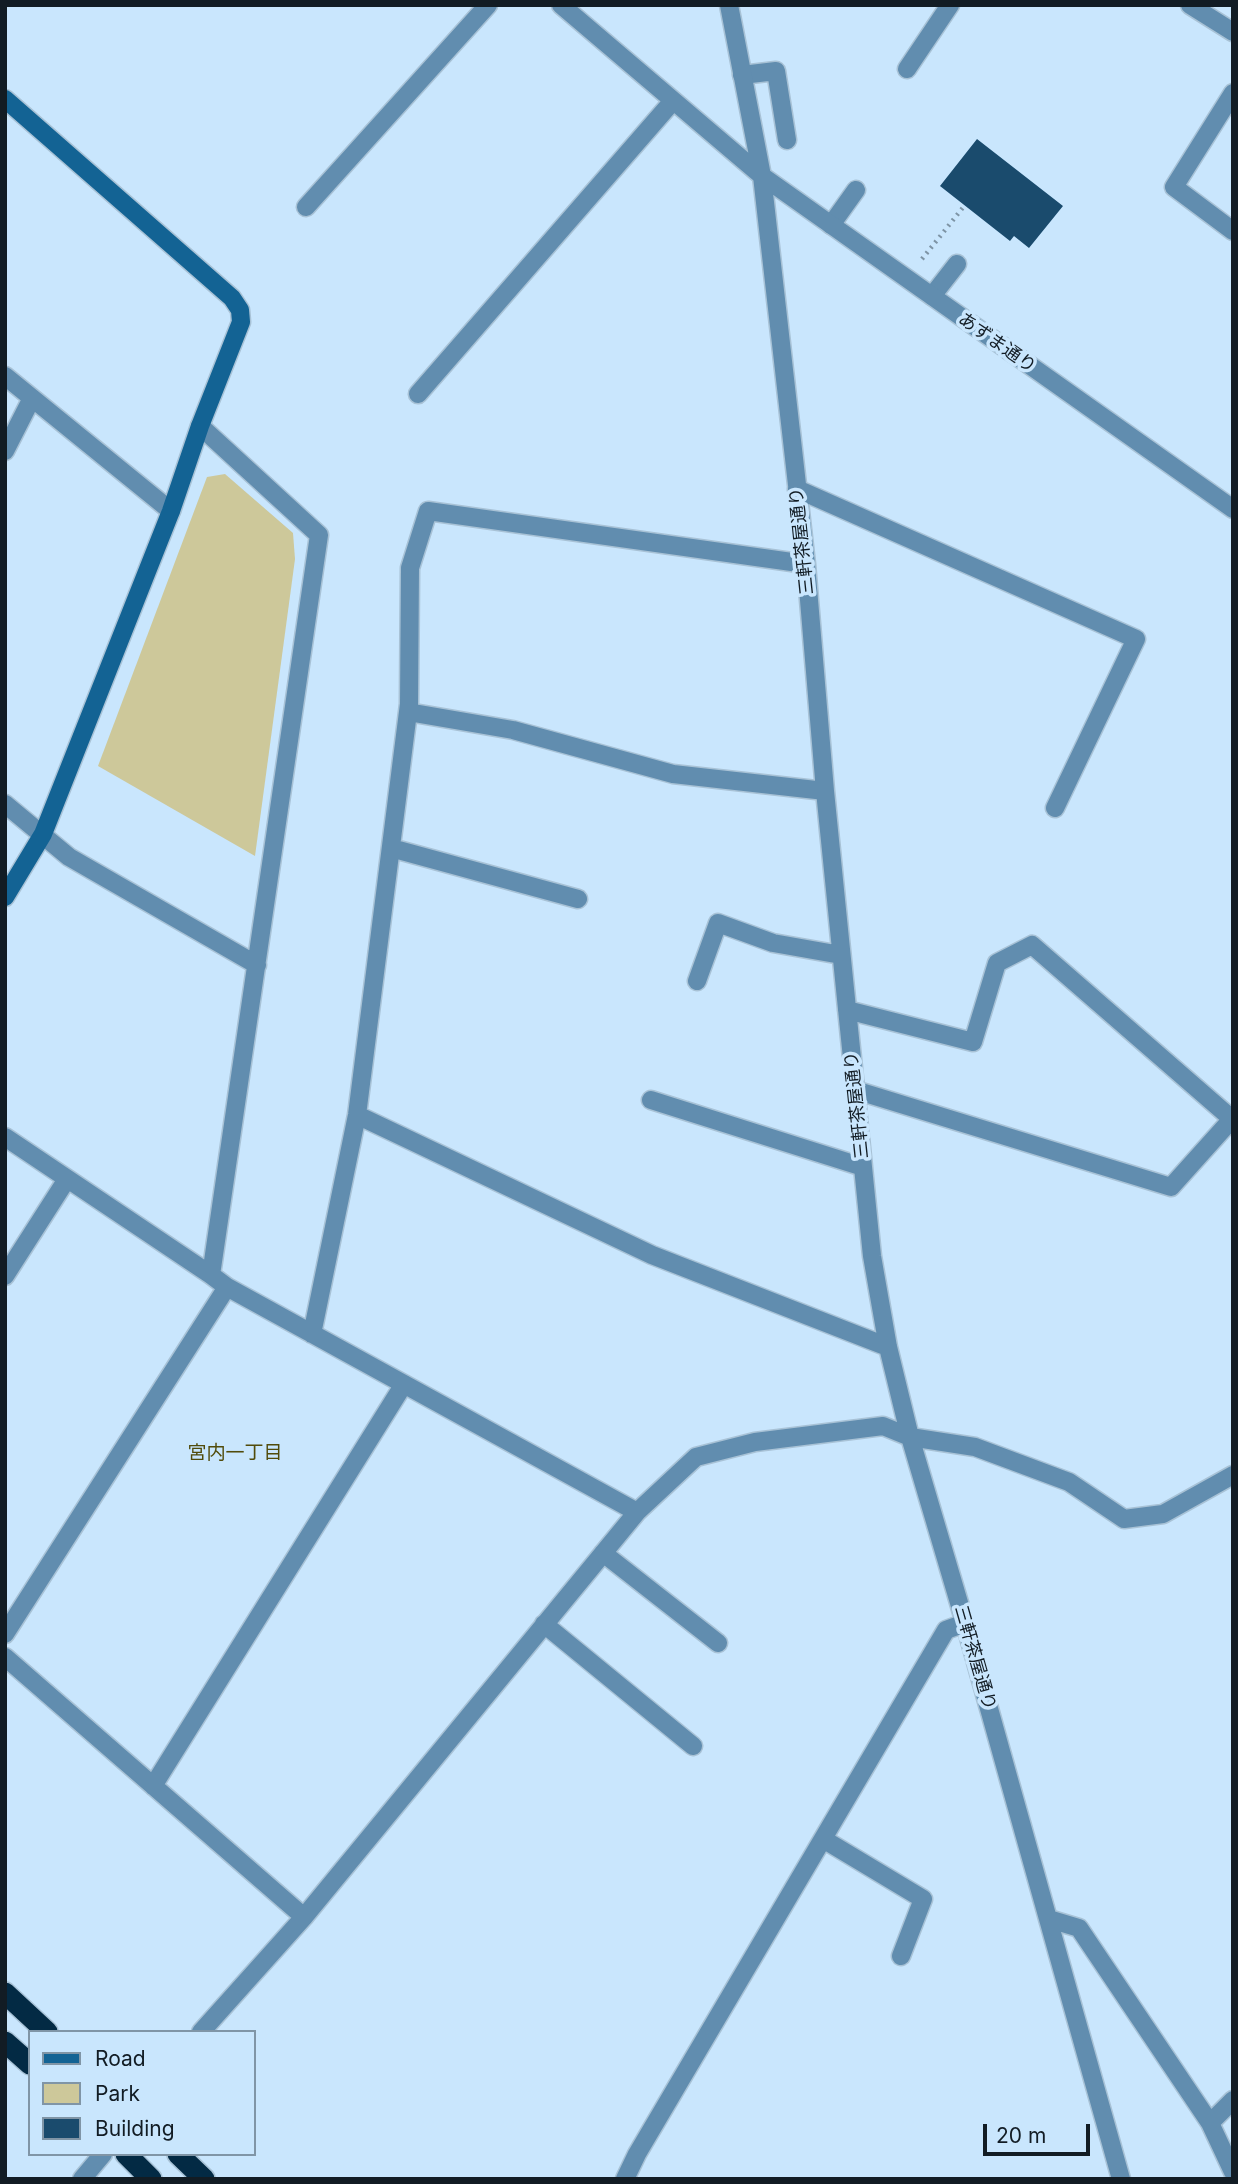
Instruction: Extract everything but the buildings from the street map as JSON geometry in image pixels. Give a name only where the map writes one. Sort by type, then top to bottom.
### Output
[{"type":"highway","points":[[5,1993],[45,2030]]},
{"type":"highway","points":[[5,2042],[28,2062]]},
{"type":"highway","points":[[128,2156],[151,2179]]},
{"type":"highway","points":[[180,2156],[204,2179]]},
{"type":"street","points":[[306,207],[488,5]]},
{"type":"street","name":"あずま通り","points":[[561,5],[762,176],[1233,509]]},
{"type":"street","name":"三軒茶屋通り","points":[[729,5],[762,176],[806,564],[825,791],[872,1256],[888,1347],[910,1437],[1121,2179]]},
{"type":"street","points":[[907,69],[950,5]]},
{"type":"street","points":[[1190,5],[1233,32]]},
{"type":"street","points":[[742,75],[776,71],[788,140]]},
{"type":"street","points":[[1233,93],[1174,187],[1233,231]]},
{"type":"street","points":[[5,99],[232,298],[240,310],[241,322],[200,426],[171,511],[43,834],[5,897]]},
{"type":"street","points":[[418,394],[672,102]]},
{"type":"street","points":[[831,225],[856,190]]},
{"type":"street","points":[[932,296],[957,264]]},
{"type":"street","points":[[5,376],[171,511]]},
{"type":"street","points":[[5,451],[32,398]]},
{"type":"street","points":[[200,426],[318,535],[211,1275]]},
{"type":"street","points":[[797,489],[1136,639],[1055,808]]},
{"type":"street","points":[[312,1334],[357,1115],[408,712],[410,568],[428,511],[806,564]]},
{"type":"street","points":[[408,712],[513,730],[673,774],[825,791]]},
{"type":"street","points":[[5,804],[69,857],[257,965]]},
{"type":"street","points":[[391,848],[578,899]]},
{"type":"street","points":[[696,981],[718,923],[773,943],[841,955]]},
{"type":"street","points":[[847,1010],[973,1042],[997,962],[1032,945],[1231,1119],[1171,1187],[855,1090]]},
{"type":"street","points":[[651,1100],[863,1167]]},
{"type":"street","points":[[357,1115],[652,1255],[888,1347]]},
{"type":"street","points":[[5,1138],[227,1287],[637,1512]]},
{"type":"street","points":[[5,1276],[67,1179]]},
{"type":"street","points":[[5,1633],[227,1287]]},
{"type":"street","points":[[153,1786],[404,1384]]},
{"type":"street","points":[[203,2030],[303,1917],[637,1512],[696,1457],[755,1442],[883,1426],[910,1437],[975,1447],[1069,1482],[1124,1519],[1163,1514],[1233,1475]]},
{"type":"street","points":[[603,1553],[718,1643]]},
{"type":"street","points":[[625,2179],[637,2154],[946,1630],[965,1623]]},
{"type":"street","points":[[544,1624],[693,1746]]},
{"type":"street","points":[[5,1657],[303,1917]]},
{"type":"street","points":[[823,1839],[923,1899],[901,1956]]},
{"type":"street","points":[[1049,1919],[1079,1928],[1210,2123],[1233,2172]]},
{"type":"street","points":[[1210,2123],[1233,2100]]},
{"type":"street","points":[[82,2179],[101,2156]]},
{"type":"path","points":[[906,278],[965,205]]},
{"type":"green space","points":[[225,474],[293,533],[295,559],[255,856],[98,766],[207,477]]},
{"type":"district","name":"宮内一丁目","points":[[235,1453]]}]
